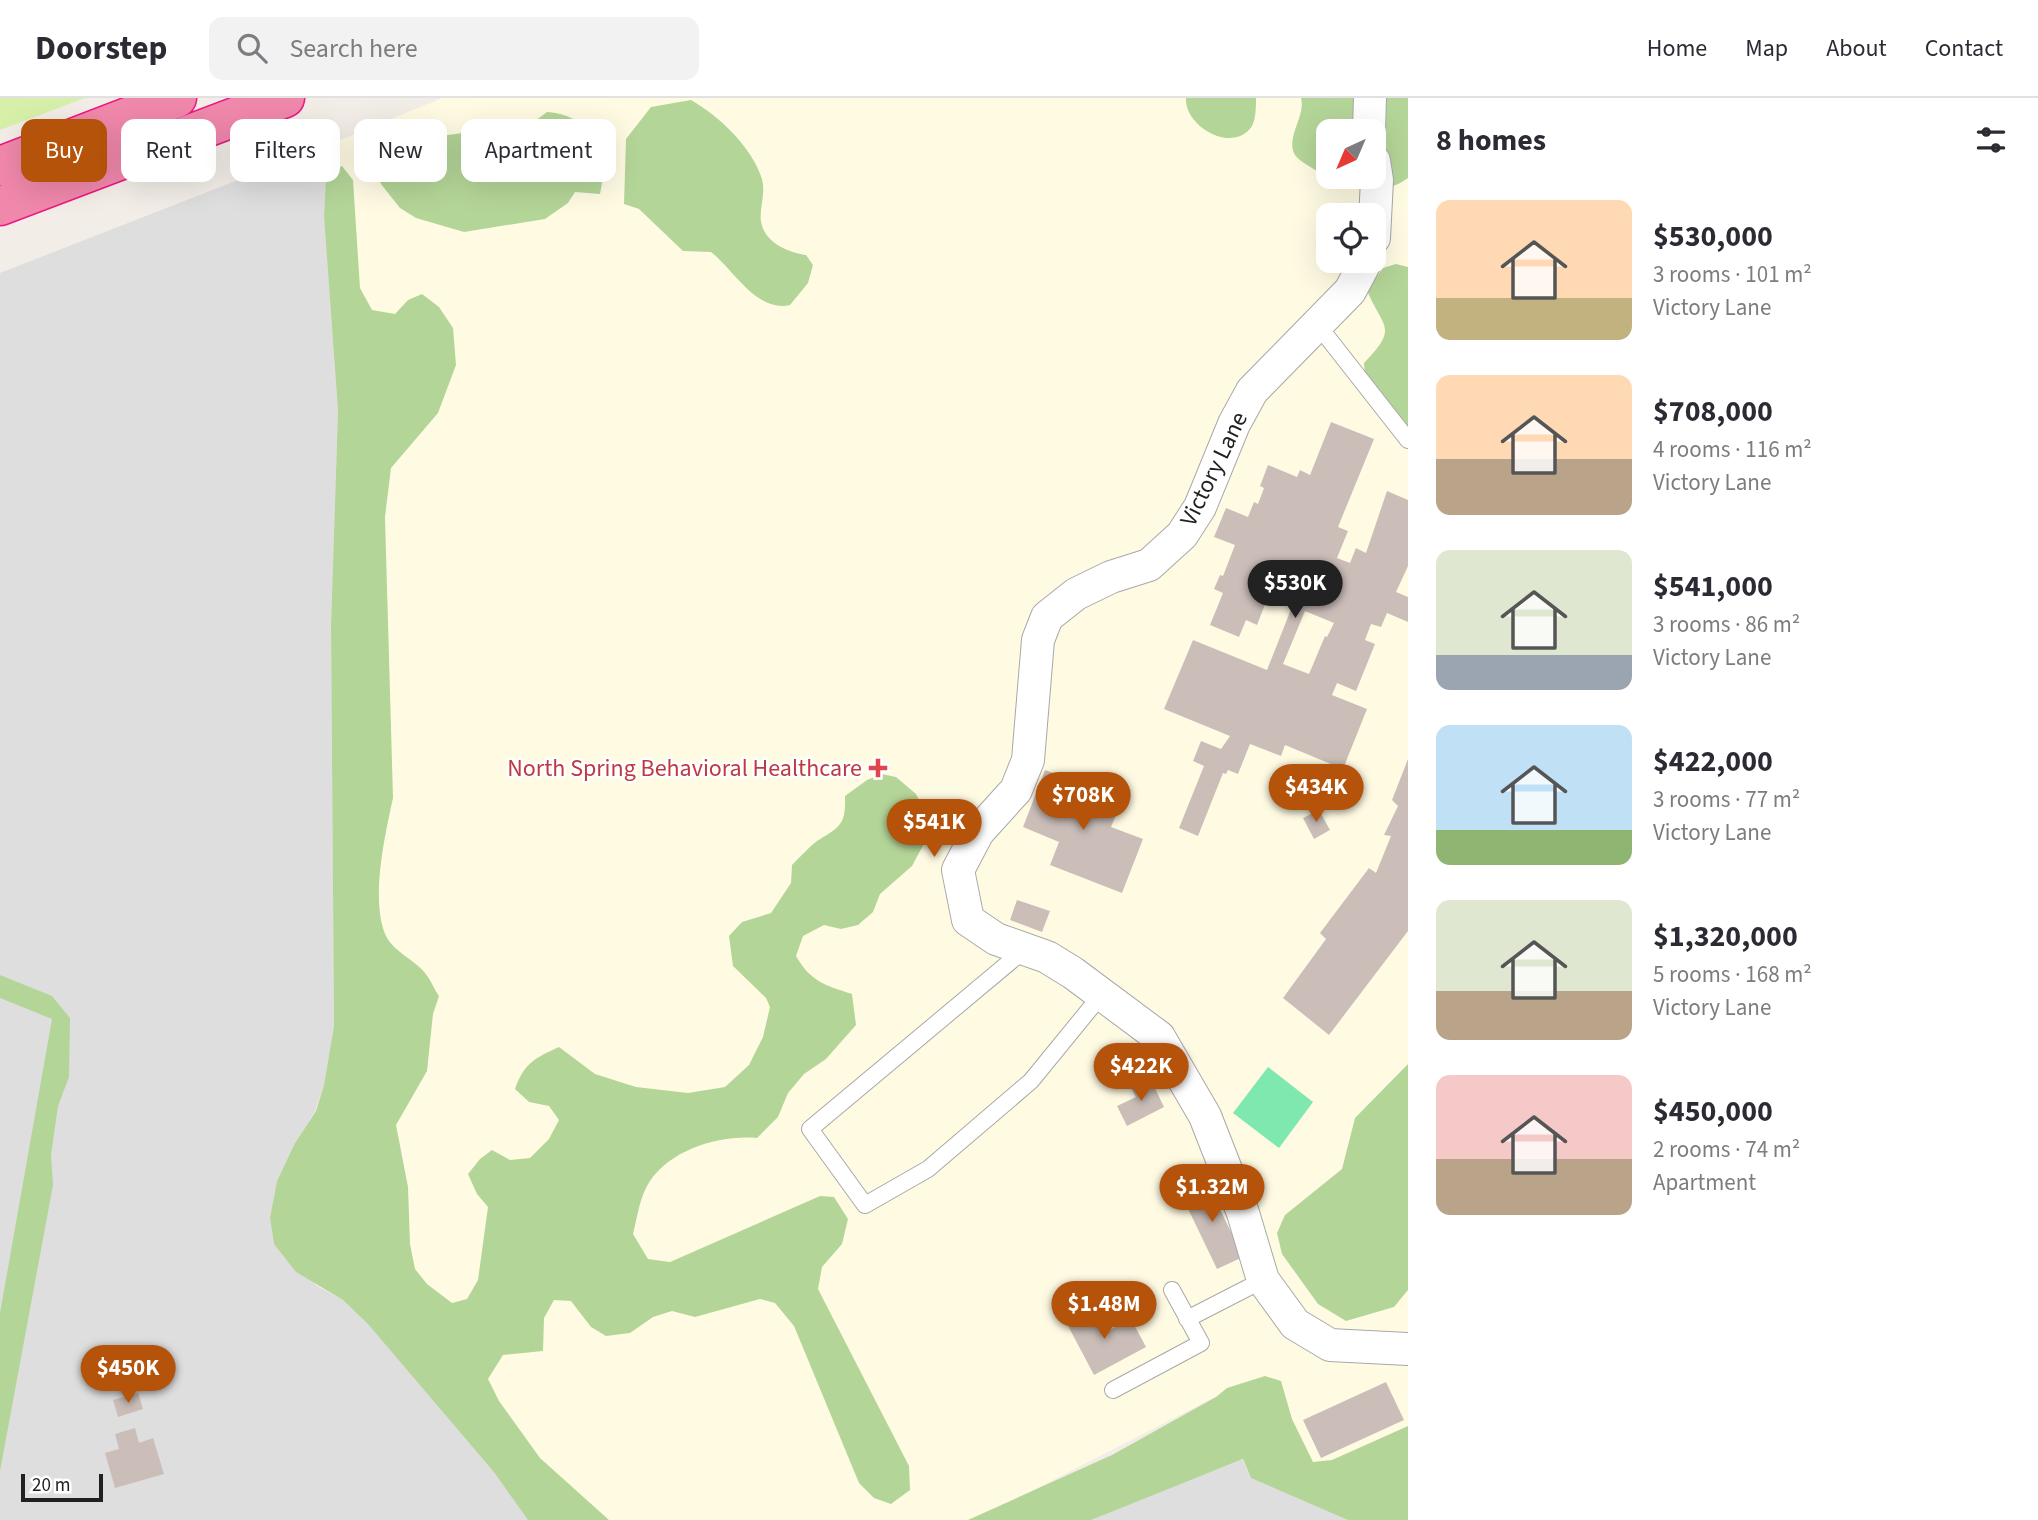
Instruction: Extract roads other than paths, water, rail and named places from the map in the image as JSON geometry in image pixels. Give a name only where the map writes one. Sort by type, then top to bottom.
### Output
[{"type":"highway","points":[[0,166],[177,98]]},
{"type":"highway","points":[[0,206],[285,98]]},
{"type":"street","points":[[1369,119],[1370,98]]},
{"type":"street","name":"Victory Lane","points":[[1360,273],[1350,291],[1252,391],[1234,424],[1200,507],[1182,535],[1149,565],[1111,577],[1076,594],[1047,617],[1038,640],[1028,760],[1016,790],[978,832],[957,870],[968,920],[996,939],[1023,951],[1047,957],[1159,1037],[1205,1116],[1243,1213],[1263,1280],[1294,1324],[1330,1345],[1408,1349]]},
{"type":"lane","points":[[1317,324],[1408,440]]},
{"type":"lane","points":[[1023,951],[810,1129],[865,1205],[928,1169],[1031,1081],[1102,994]]},
{"type":"lane","points":[[1187,1319],[1263,1280]]},
{"type":"lane","points":[[1113,1390],[1201,1343],[1172,1290]]},
{"type":"place","name":"North Spring Behavioral Healthcare","points":[[878,768]]}]
